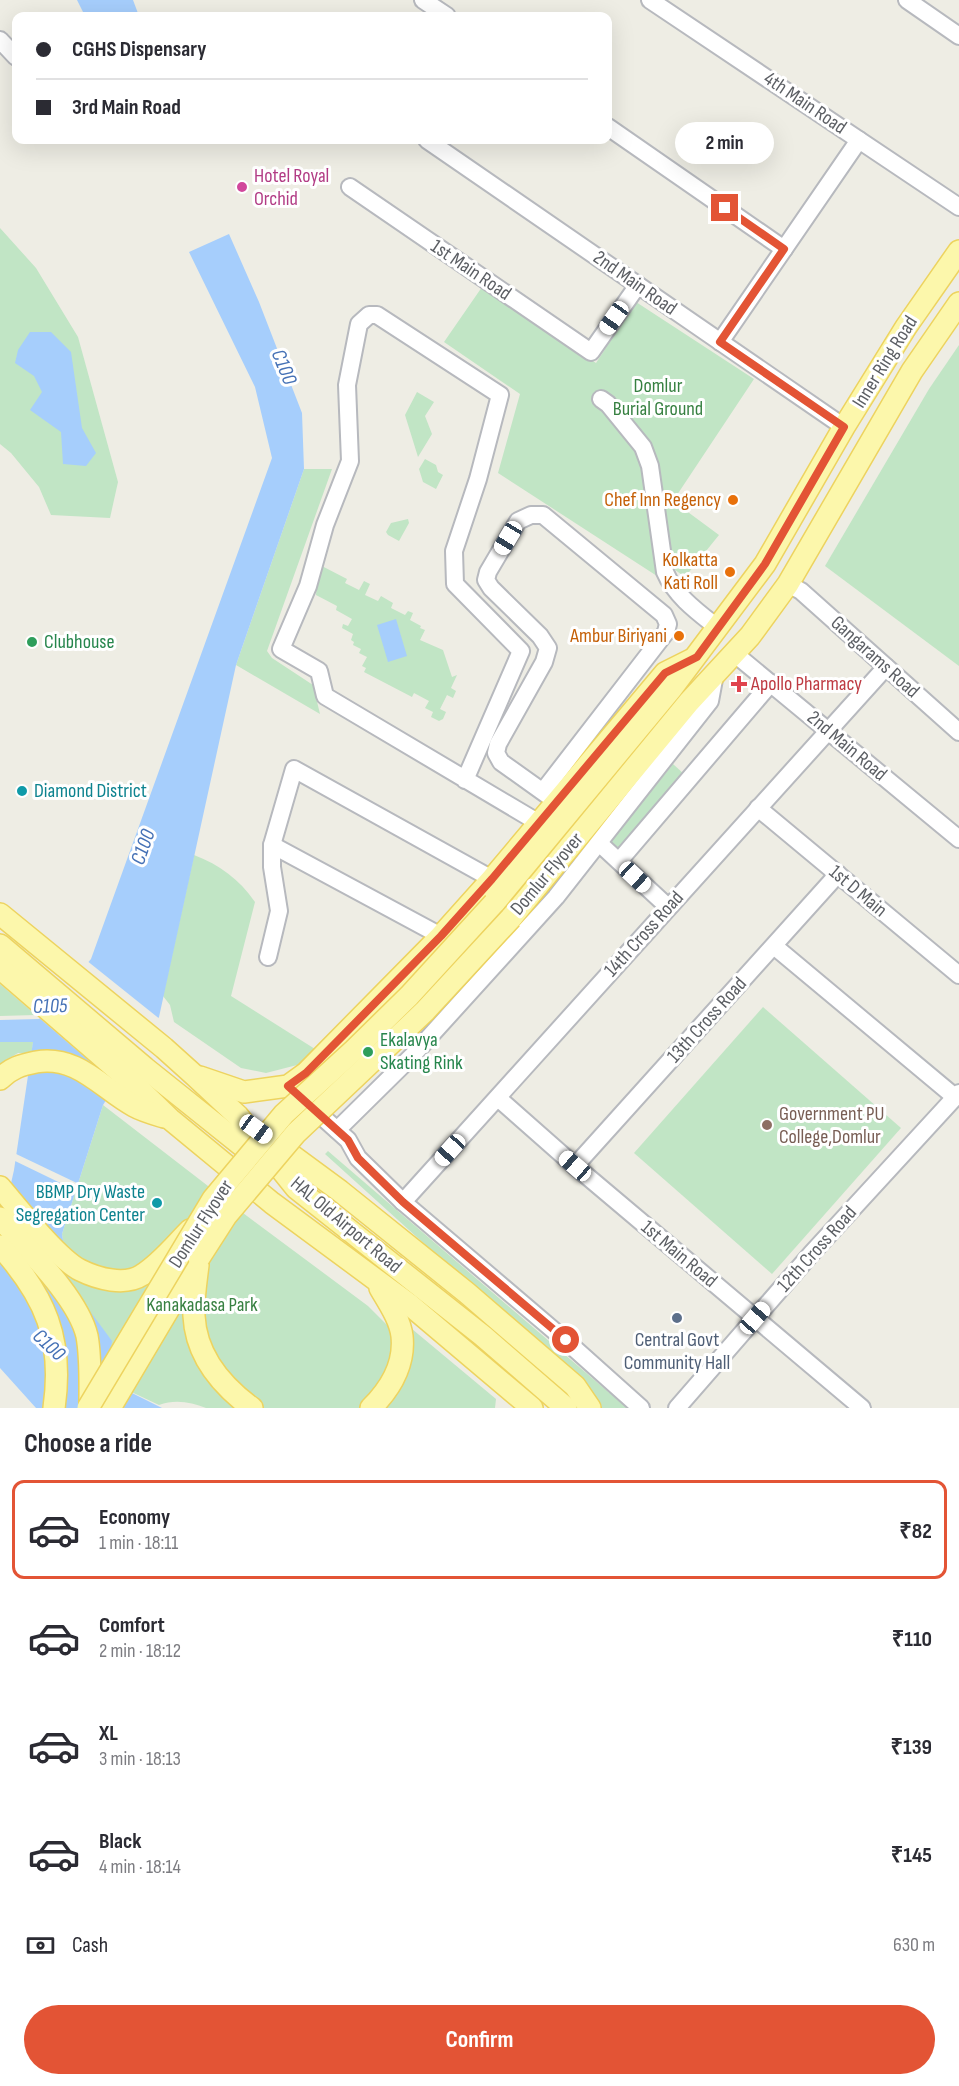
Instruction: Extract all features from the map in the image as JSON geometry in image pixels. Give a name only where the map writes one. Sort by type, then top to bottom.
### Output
[{"type":"main road","name":"Inner Ring Road","points":[[697,657],[765,564],[844,427],[906,327],[959,251]]},
{"type":"main road","name":"Inner Ring Road","points":[[715,674],[735,654],[788,584],[912,371],[959,303]]},
{"type":"main road","points":[[194,1075],[244,1092],[288,1086],[306,1073],[441,936],[539,823],[550,796],[665,673],[697,657]]},
{"type":"main road","name":"Domlur Flyover","points":[[96,1407],[213,1199],[284,1114],[409,996],[494,903],[697,657]]},
{"type":"main road","name":"Domlur Flyover","points":[[96,1407],[226,1216],[296,1132],[425,1011],[512,918],[689,702],[715,674]]},
{"type":"main road","name":"HAL Old Airport Road","points":[[0,914],[194,1075],[238,1116],[296,1188],[483,1336],[566,1408]]},
{"type":"main road","points":[[0,945],[140,1076],[296,1188]]},
{"type":"main road","name":"HAL Old Airport Road","points":[[0,968],[43,1007],[140,1076],[170,1119],[272,1203],[378,1284],[410,1305],[532,1408]]},
{"type":"main road","points":[[0,1079],[18,1065],[46,1060],[69,1064],[86,1072],[134,1106],[170,1119]]},
{"type":"main road","points":[[238,1116],[340,1191],[467,1293],[575,1386],[590,1408]]},
{"type":"main road","points":[[0,1187],[65,1258],[79,1270],[119,1281],[141,1275],[170,1250],[200,1219]]},
{"type":"main road","points":[[0,1218],[61,1288],[79,1317],[86,1335],[96,1407]]},
{"type":"main road","points":[[0,1246],[21,1269],[37,1294],[48,1321],[56,1351],[57,1383],[54,1408]]},
{"type":"main road","points":[[199,1258],[194,1316],[196,1334],[210,1368],[233,1394],[252,1408]]},
{"type":"main road","points":[[371,1408],[392,1384],[398,1368],[402,1335],[378,1284]]},
{"type":"street","points":[[423,0],[441,12]]},
{"type":"street","name":"4th Main Road","points":[[650,0],[959,207]]},
{"type":"street","points":[[907,0],[955,27]]},
{"type":"street","points":[[0,40],[12,53]]},
{"type":"street","points":[[612,130],[784,249]]},
{"type":"street","points":[[720,342],[860,140]]},
{"type":"street","name":"2nd Main Road","points":[[433,144],[844,427]]},
{"type":"street","name":"1st Main Road","points":[[350,187],[591,352],[638,285]]},
{"type":"street","points":[[465,780],[521,651],[455,584],[454,551],[478,478],[500,395],[377,315],[369,315],[359,324],[347,385],[350,461],[325,525],[308,586],[281,650],[319,671],[325,696],[465,780],[539,823]]},
{"type":"street","points":[[601,399],[608,404],[643,447],[650,466],[666,572],[670,584],[718,628]]},
{"type":"street","points":[[531,514],[543,515],[664,615],[668,624],[666,632],[550,796],[501,762],[496,753],[498,744],[544,662],[548,648],[540,636],[491,588],[486,580],[488,572],[518,521],[531,514]]},
{"type":"street","name":"Gangarams Road","points":[[788,584],[801,591],[959,732]]},
{"type":"street","name":"2nd Main Road","points":[[735,654],[959,839]]},
{"type":"street","name":"14th Cross Road","points":[[403,1202],[886,667]]},
{"type":"street","points":[[337,1130],[436,1030],[556,897],[710,701],[715,674]]},
{"type":"street","points":[[619,861],[771,683]]},
{"type":"street","points":[[268,957],[279,911],[272,867],[272,845],[294,769],[492,879]]},
{"type":"street","name":"1st D Main","points":[[758,808],[959,975]]},
{"type":"street","points":[[599,843],[668,907]]},
{"type":"street","points":[[272,845],[441,936]]},
{"type":"street","name":"13th Cross Road","points":[[575,1166],[838,874]]},
{"type":"street","points":[[774,946],[957,1095]]},
{"type":"street","points":[[288,1086],[348,1140],[358,1158],[403,1202],[566,1340],[642,1408]]},
{"type":"street","name":"12th Cross Road","points":[[677,1408],[818,1246],[957,1095]]},
{"type":"street","name":"1st Main Road","points":[[498,1098],[575,1166],[862,1408]]},
{"type":"green space","points":[[0,228],[36,268],[78,337],[118,482],[110,518],[51,515],[39,487],[11,453],[0,444]]},
{"type":"green space","name":"Domlur Burial Ground","points":[[482,287],[596,363],[636,302],[754,379],[673,501],[719,535],[685,577],[661,560],[657,576],[498,473],[520,394],[444,342]]},
{"type":"green space","points":[[959,345],[959,666],[825,566],[929,389]]},
{"type":"green space","points":[[417,392],[434,402],[425,416],[432,434],[418,457],[405,415]]},
{"type":"green space","points":[[425,459],[436,465],[438,472],[443,475],[436,489],[423,482],[419,469]]},
{"type":"green space","points":[[304,469],[332,469],[267,651],[272,658],[313,685],[320,714],[236,665]]},
{"type":"green space","points":[[408,519],[409,523],[399,541],[388,535],[386,532],[391,523]]},
{"type":"green space","points":[[318,564],[347,579],[345,583],[359,590],[364,581],[370,584],[365,595],[378,601],[381,596],[393,603],[391,608],[405,615],[408,611],[413,613],[410,620],[425,630],[420,640],[443,650],[452,677],[457,675],[451,688],[456,691],[453,698],[447,695],[440,709],[446,712],[443,719],[439,721],[431,717],[433,712],[425,708],[429,701],[414,693],[412,697],[364,672],[366,668],[362,666],[367,657],[359,653],[361,649],[353,645],[354,642],[351,640],[353,634],[342,628],[343,624],[348,626],[352,619],[336,610],[337,606],[316,595]]},
{"type":"green space","points":[[673,764],[685,775],[619,854],[609,844]]},
{"type":"green space","points":[[194,855],[228,874],[255,902],[231,996],[315,1049],[301,1064],[266,1073],[241,1068],[174,1022],[170,1005],[163,996]]},
{"type":"green space","points":[[0,984],[36,1015],[0,1016]]},
{"type":"green space","name":"Government PU College,Domlur","points":[[763,1007],[901,1128],[772,1274],[634,1153]]},
{"type":"green space","points":[[0,1042],[33,1042],[32,1053],[18,1053],[0,1064]]},
{"type":"green space","name":"Kanakadasa Park","points":[[103,1105],[368,1306],[395,1333],[392,1363],[370,1408],[206,1408],[177,1402],[159,1405],[106,1380],[70,1284],[62,1234]]},
{"type":"green space","points":[[328,1151],[627,1408],[590,1408],[472,1287],[325,1154]]},
{"type":"green space","points":[[412,1329],[496,1399],[495,1408],[385,1408],[397,1391],[405,1371]]},
{"type":"water","points":[[77,0],[133,0],[138,12],[83,12]]},
{"type":"water","name":"C100","points":[[229,234],[259,302],[302,413],[304,469],[236,665],[159,1017],[103,1105],[62,1234],[70,1284],[112,1341],[106,1380],[162,1408],[36,1408],[0,1368],[0,1232],[14,1170],[33,1042],[0,1042],[0,1020],[39,1019],[91,959],[272,458],[255,387],[189,252]]},
{"type":"water","points":[[30,332],[51,332],[71,352],[82,428],[96,453],[86,466],[63,464],[61,432],[30,410],[42,392],[34,376],[15,363],[18,350]]},
{"type":"water","points":[[396,619],[407,656],[388,662],[377,625]]},
{"type":"pier","points":[[86,960],[161,1020],[114,1093],[29,1053],[115,1083],[37,1016]]},
{"type":"pier","points":[[14,1153],[81,1185],[79,1192],[13,1160]]},
{"type":"place","name":"Hotel Royal Orchid","points":[[242,187]]},
{"type":"place","name":"Chef Inn Regency","points":[[733,500]]},
{"type":"place","name":"Kolkatta Kati Roll","points":[[730,572]]},
{"type":"place","name":"Ambur Biriyani","points":[[679,636]]},
{"type":"place","name":"Clubhouse","points":[[32,642]]},
{"type":"place","name":"Apollo Pharmacy","points":[[739,684]]},
{"type":"place","name":"Diamond District","points":[[22,791]]},
{"type":"place","name":"Ekalavya Skating Rink","points":[[368,1052]]},
{"type":"place","name":"Government PU College,Domlur","points":[[767,1125]]},
{"type":"place","name":"BBMP Dry Waste Segregation Center","points":[[157,1203]]},
{"type":"place","name":"Central Govt Community Hall","points":[[677,1318]]},
{"type":"route","points":[[566,1340],[403,1202],[358,1158],[348,1140],[288,1086],[306,1073],[441,936],[492,879],[665,673],[697,657],[765,564],[844,427],[720,342],[784,249],[725,208]]},
{"type":"water label","name":"C105","points":[[50,1006]]}]
